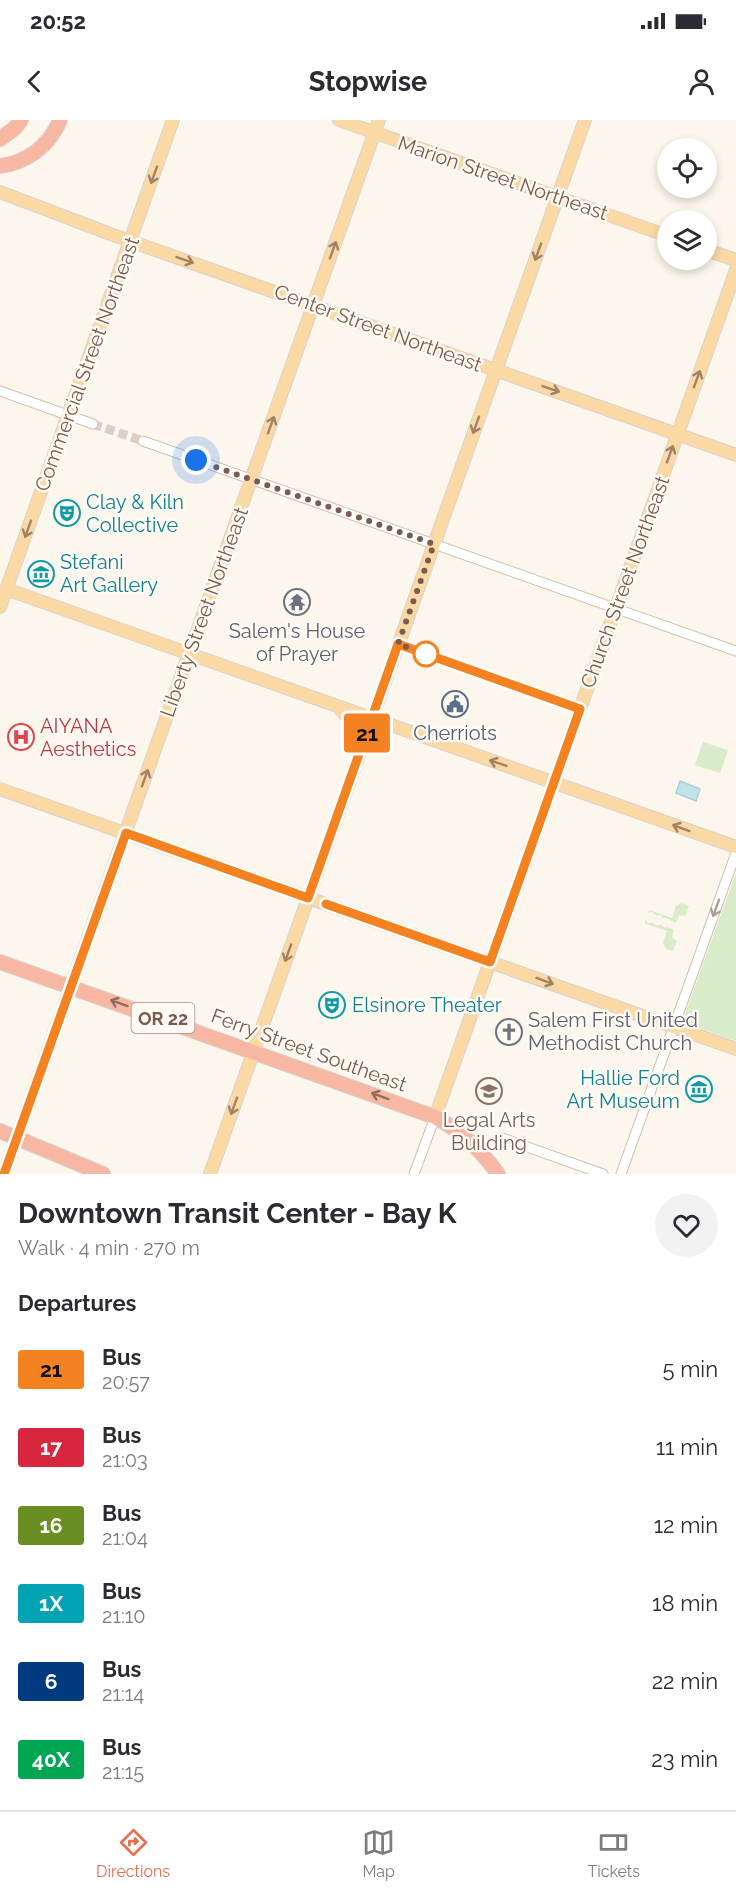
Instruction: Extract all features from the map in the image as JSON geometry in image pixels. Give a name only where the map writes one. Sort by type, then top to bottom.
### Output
[{"type":"highway","points":[[0,139],[15,128],[21,120]]},
{"type":"highway","points":[[0,166],[14,163],[35,152],[47,142],[60,120]]},
{"type":"highway","name":"Ferry Street Southeast","points":[[0,962],[254,1050],[435,1117]]},
{"type":"highway","name":"OR 22","points":[[435,1117],[453,1127],[475,1146],[498,1174]]},
{"type":"highway","points":[[0,1131],[103,1174]]},
{"type":"main road","name":"Commercial Street Northeast","points":[[0,607],[3,588],[68,415],[173,120]]},
{"type":"main road","name":"Marion Street Northeast","points":[[339,120],[657,232]]},
{"type":"main road","name":"Liberty Street Northeast","points":[[4,1174],[380,120]]},
{"type":"main road","points":[[210,1174],[585,120]]},
{"type":"main road","name":"Center Street Northeast","points":[[0,192],[130,241],[736,455]]},
{"type":"main road","points":[[717,254],[736,260]]},
{"type":"main road","name":"Church Street Northeast","points":[[435,1117],[736,270]]},
{"type":"main road","points":[[3,588],[736,847]]},
{"type":"main road","points":[[337,706],[365,737]]},
{"type":"main road","points":[[0,789],[736,1048]]},
{"type":"street","points":[[0,391],[93,424]]},
{"type":"street","points":[[143,441],[736,651]]},
{"type":"street","points":[[621,1174],[736,854]]},
{"type":"street","points":[[414,1174],[435,1117]]},
{"type":"street","points":[[502,1138],[603,1174]]},
{"type":"green space","points":[[703,742],[728,750],[720,773],[695,765]]},
{"type":"green space","points":[[736,873],[736,1041],[682,1022]]},
{"type":"green space","points":[[682,903],[689,906],[685,916],[679,915],[676,923],[652,912],[648,913],[649,910],[672,918],[676,906]]},
{"type":"green space","points":[[646,920],[648,923],[655,923],[654,925],[659,926],[660,924],[674,930],[672,938],[677,941],[673,951],[666,949],[663,943],[667,931],[644,923]]},
{"type":"water","points":[[680,781],[700,789],[696,801],[676,793]]},
{"type":"tunnel","points":[[93,424],[143,441]]},
{"type":"bus line","name":"21","points":[[4,1174],[126,833],[308,898],[398,644],[580,709],[490,962],[326,904]]},
{"type":"place","name":"Clay & Kiln Collective","points":[[67,513]]},
{"type":"place","name":"Stefani Art Gallery","points":[[41,574]]},
{"type":"place","name":"Salem's House of Prayer","points":[[297,602]]},
{"type":"place","name":"Cherriots","points":[[455,704]]},
{"type":"place","name":"AIYANA Aesthetics","points":[[21,737]]},
{"type":"place","name":"Elsinore Theater","points":[[332,1005]]},
{"type":"place","name":"Salem First United Methodist Church","points":[[509,1032]]},
{"type":"place","name":"Hallie Ford Art Museum","points":[[699,1089]]},
{"type":"place","name":"Legal Arts Building","points":[[489,1091]]},
{"type":"route","points":[[196,460],[434,544],[398,644],[426,654]]}]
